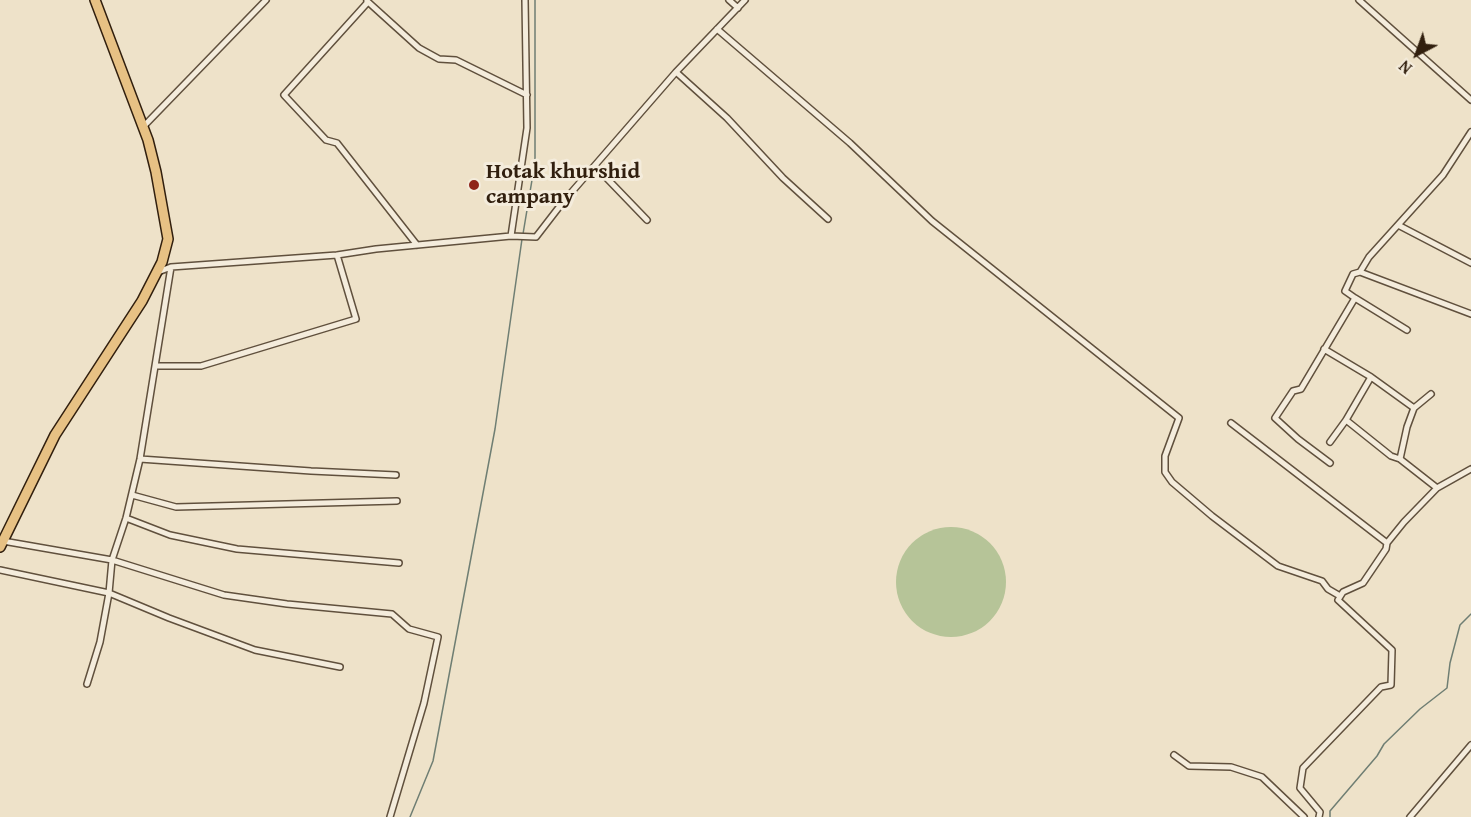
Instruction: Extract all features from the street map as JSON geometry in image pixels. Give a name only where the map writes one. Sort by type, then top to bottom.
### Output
[{"type":"highway","points":[[2,544],[55,435],[142,302],[162,262],[168,239],[156,172],[143,127],[95,0]]},
{"type":"street","points":[[143,127],[266,0]]},
{"type":"street","points":[[511,236],[527,128],[525,0]]},
{"type":"street","points":[[729,0],[738,8]]},
{"type":"street","points":[[156,273],[171,267],[337,255],[511,236],[536,237],[562,202],[676,72],[745,0]]},
{"type":"street","points":[[1359,0],[1471,100]]},
{"type":"street","points":[[417,245],[337,143],[326,140],[284,95],[367,1],[419,48],[439,59],[456,60],[527,95]]},
{"type":"street","points":[[717,28],[850,143],[932,221],[1179,418],[1165,456],[1165,472],[1172,482],[1212,516],[1278,566],[1322,581],[1328,589],[1340,596]]},
{"type":"street","points":[[676,72],[727,118],[783,178],[828,219]]},
{"type":"street","points":[[1360,272],[1369,257],[1443,175],[1471,132]]},
{"type":"street","points":[[595,166],[646,220]]},
{"type":"street","points":[[1398,225],[1471,264]]},
{"type":"street","points":[[155,366],[201,366],[356,319],[337,255]]},
{"type":"street","points":[[87,684],[100,642],[109,593],[112,560],[126,518],[140,459],[171,267]]},
{"type":"street","points":[[1407,330],[1345,291],[1353,274],[1360,272],[1471,314]]},
{"type":"street","points":[[1330,463],[1275,418],[1293,391],[1301,389],[1355,298]]},
{"type":"street","points":[[1324,349],[1371,377],[1414,408]]},
{"type":"street","points":[[1330,442],[1371,377]]},
{"type":"street","points":[[1400,459],[1414,408],[1431,394]]},
{"type":"street","points":[[1346,420],[1391,456],[1400,459],[1437,488]]},
{"type":"street","points":[[1231,423],[1387,543]]},
{"type":"street","points":[[140,459],[396,475]]},
{"type":"street","points":[[1319,817],[1320,812],[1300,788],[1304,768],[1381,687],[1391,685],[1392,650],[1338,600],[1342,592],[1363,582],[1386,549],[1387,543],[1437,488],[1471,469]]},
{"type":"street","points":[[132,495],[176,507],[397,501]]},
{"type":"street","points":[[126,518],[170,535],[237,549],[399,563]]},
{"type":"street","points":[[2,544],[112,560],[224,595],[287,604],[392,614],[409,629],[438,637],[424,703],[390,817]]},
{"type":"street","points":[[0,570],[109,593],[255,650],[340,667]]},
{"type":"street","points":[[1410,817],[1471,745]]},
{"type":"street","points":[[1174,755],[1189,766],[1231,767],[1262,777],[1304,817]]},
{"type":"green space","points":[[951,527],[972,531],[990,543],[1002,561],[1006,582],[1002,603],[990,621],[972,633],[951,637],[930,633],[912,621],[900,603],[896,582],[900,561],[912,543],[930,531]]},
{"type":"waterway","points":[[523,234],[535,162],[535,0]]},
{"type":"waterway","points":[[410,817],[433,761],[495,429],[522,239]]},
{"type":"waterway","points":[[1330,817],[1330,811],[1377,756],[1384,744],[1420,709],[1447,688],[1450,663],[1460,625],[1471,614]]},
{"type":"place","name":"Hotak khurshid campany","points":[[474,185]]}]
